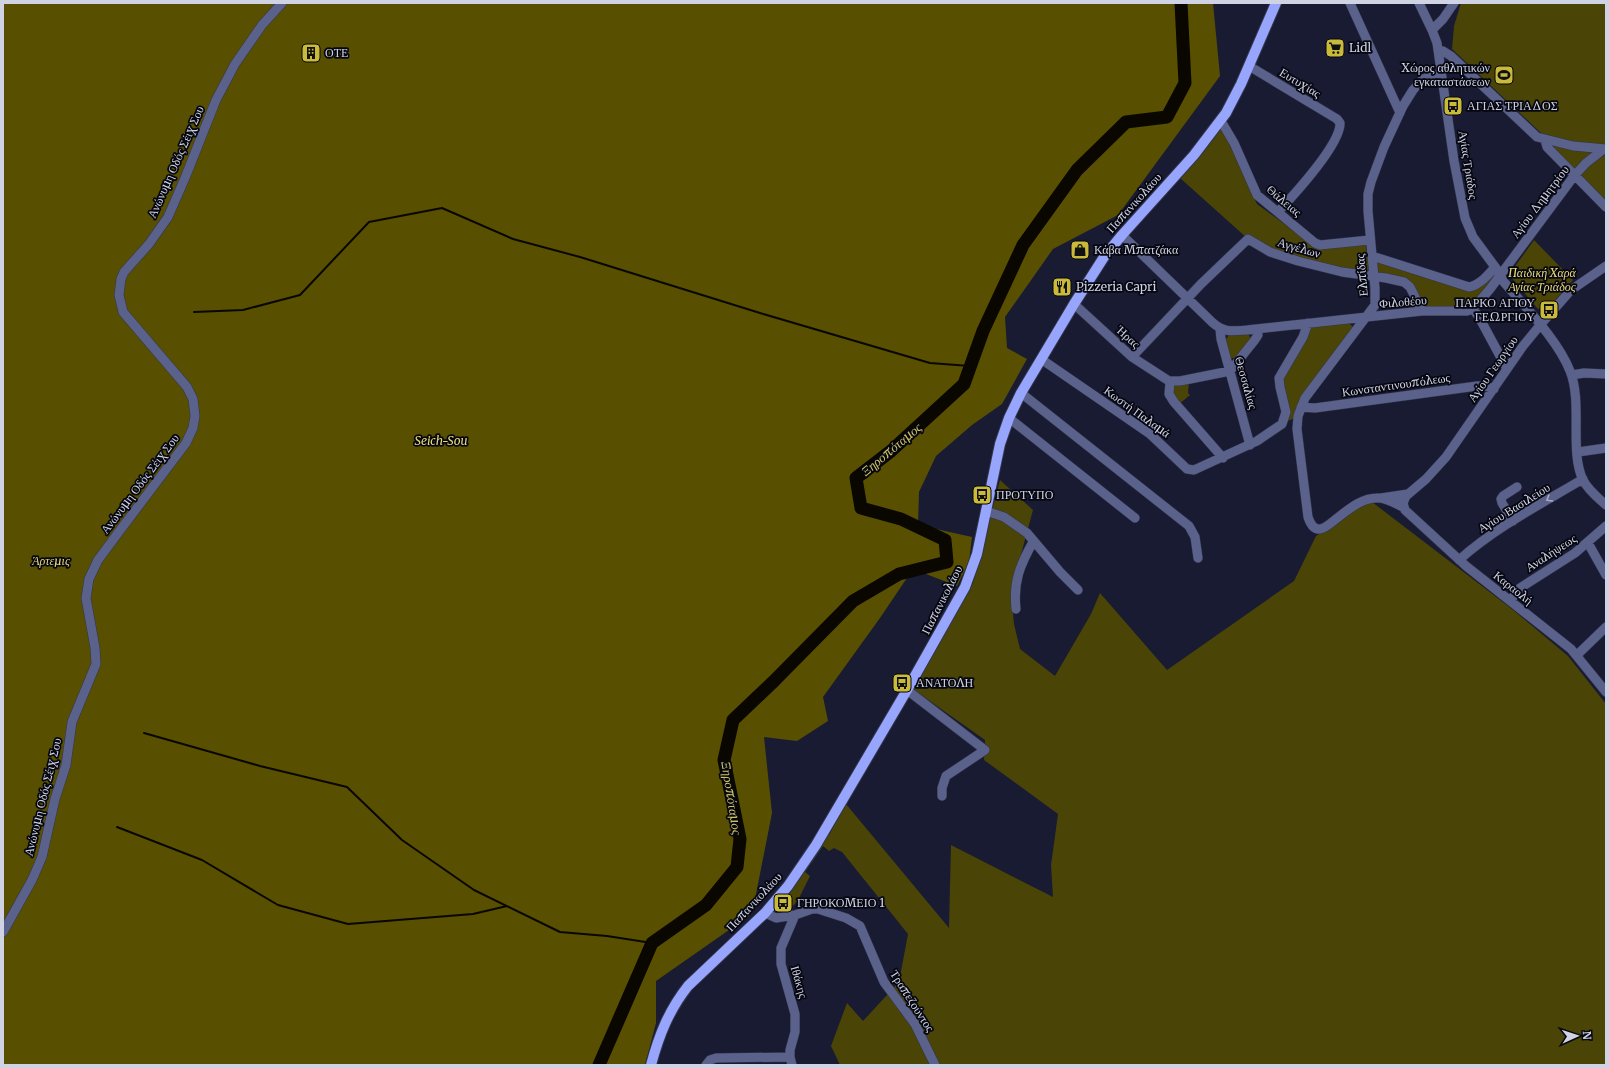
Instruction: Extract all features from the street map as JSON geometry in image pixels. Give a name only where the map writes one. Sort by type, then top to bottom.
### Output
[{"type":"main road","name":"Παπανικολάου","points":[[651,1065],[657,1042],[668,1014],[678,999],[688,986],[765,913],[788,886],[806,860],[907,690],[965,587],[976,558],[1000,444],[1009,418],[1021,393],[1092,274],[1122,235],[1181,171],[1221,121],[1234,99],[1276,3]]},
{"type":"street","name":"Ανώνυμη Οδός Σέιχ Σου","points":[[3,932],[32,880],[42,857],[55,799],[66,765],[72,722],[96,664],[96,648],[86,598],[89,579],[98,560],[186,443],[194,423],[193,399],[187,387],[123,312],[118,295],[121,280],[124,272],[149,244],[168,217],[216,100],[235,64],[262,25],[282,3]]},
{"type":"street","points":[[1350,3],[1400,113]]},
{"type":"street","points":[[1432,30],[1443,20],[1454,3]]},
{"type":"street","name":"Αγίας Τριάδος","points":[[1420,4],[1432,30],[1438,51],[1454,161],[1465,218],[1473,238],[1501,275],[1508,280],[1539,317],[1541,324],[1562,354],[1572,375],[1576,401],[1580,469],[1583,479],[1606,505]]},
{"type":"street","points":[[1438,51],[1443,51],[1451,56],[1535,135],[1545,140],[1579,147],[1605,149]]},
{"type":"street","name":"Ευτυχίας","points":[[1249,66],[1339,121],[1341,125],[1322,160],[1305,183],[1278,212]]},
{"type":"street","name":"Ελπίδας","points":[[1381,498],[1362,501],[1350,508],[1324,528],[1317,529],[1311,524],[1308,517],[1297,429],[1301,407],[1309,393],[1376,302],[1370,240],[1368,205],[1369,190],[1376,168],[1406,101],[1417,84],[1427,77],[1441,73]]},
{"type":"street","name":"Θάλειας","points":[[1221,121],[1234,143],[1256,193],[1262,200],[1317,244],[1370,240]]},
{"type":"street","points":[[1545,140],[1547,147],[1606,207]]},
{"type":"street","name":"Αγίου Δημητρίου","points":[[1501,275],[1574,176],[1586,163],[1605,149]]},
{"type":"street","points":[[1122,235],[1220,329]]},
{"type":"street","name":"Αγγέλων","points":[[1132,356],[1187,297],[1248,239],[1270,252],[1298,261],[1342,272],[1374,276],[1406,283],[1410,287],[1422,312]]},
{"type":"street","points":[[1372,256],[1469,287],[1484,279],[1495,267]]},
{"type":"street","name":"Αγίου Γεωργίου","points":[[1403,505],[1404,497],[1426,479],[1441,463],[1523,346],[1541,324],[1571,290],[1606,266]]},
{"type":"street","points":[[1501,275],[1473,309],[1479,317],[1507,369]]},
{"type":"street","name":"Ήρας","points":[[1074,304],[1132,356],[1170,382]]},
{"type":"street","name":"Φιλοθέου","points":[[1220,329],[1232,331],[1258,329],[1422,312],[1463,312],[1473,309]]},
{"type":"street","name":"Κωστή Παλαμά","points":[[1041,359],[1150,434],[1188,470],[1196,470],[1250,445],[1282,424],[1286,412],[1279,378],[1303,337],[1308,324]]},
{"type":"street","name":"Θεσσαλίας","points":[[1220,329],[1221,339],[1250,445]]},
{"type":"street","points":[[1223,458],[1174,402],[1169,394],[1170,382],[1230,371],[1258,335],[1258,329]]},
{"type":"street","points":[[1572,375],[1584,373],[1606,374]]},
{"type":"street","name":"Κωνσταντινουπόλεως","points":[[1301,407],[1319,408],[1481,386],[1494,389]]},
{"type":"street","points":[[1021,393],[1189,526],[1195,538],[1198,558]]},
{"type":"street","points":[[1009,418],[1135,518]]},
{"type":"street","points":[[1578,452],[1606,448]]},
{"type":"street","name":"Αγίου Βασιλείου","points":[[1459,560],[1479,544],[1513,521],[1583,479]]},
{"type":"street","points":[[1513,521],[1501,499],[1517,487]]},
{"type":"street","points":[[1381,498],[1408,494]]},
{"type":"street","points":[[1381,498],[1403,505]]},
{"type":"street","name":"Καραολή","points":[[1403,505],[1459,560],[1577,655],[1606,692]]},
{"type":"street","points":[[986,511],[1004,517],[1018,525],[1078,590]]},
{"type":"street","name":"Αναλήψεως","points":[[1510,601],[1520,588],[1569,558],[1606,526]]},
{"type":"street","points":[[1016,609],[1016,582],[1020,569],[1033,542]]},
{"type":"street","points":[[1588,543],[1606,575]]},
{"type":"street","points":[[1577,655],[1606,627]]},
{"type":"street","points":[[907,690],[985,750],[946,776],[942,788],[942,796]]},
{"type":"street","name":"Τραπεζούντος","points":[[795,915],[812,909],[818,909],[850,920],[860,926],[884,982],[915,1024],[935,1065]]},
{"type":"street","points":[[765,913],[776,918],[795,915]]},
{"type":"street","name":"Ιθάκης","points":[[791,1061],[790,1050],[796,1032],[795,1014],[781,964],[781,948],[795,915]]},
{"type":"street","points":[[706,1065],[710,1060],[716,1058],[791,1061]]},
{"type":"green space","name":"Seich-Sou","points":[[3,3],[1213,3],[1220,76],[1118,215],[1053,249],[1005,317],[1007,348],[1027,359],[1002,404],[972,425],[936,456],[919,492],[918,525],[972,537],[969,562],[957,586],[913,569],[823,697],[828,721],[797,741],[764,737],[772,813],[756,894],[749,916],[656,981],[656,1023],[645,1065],[3,1065]]},
{"type":"green space","points":[[1461,3],[1606,3],[1606,145],[1585,144],[1542,134],[1452,49],[1454,26]]},
{"type":"green space","points":[[1221,126],[1257,204],[1312,244],[1366,242],[1367,256],[1467,290],[1492,273],[1496,277],[1471,306],[1425,308],[1412,283],[1296,258],[1248,239],[1180,178]]},
{"type":"green space","points":[[1551,145],[1594,151],[1574,169]]},
{"type":"green space","points":[[1606,154],[1606,201],[1579,175],[1584,169]]},
{"type":"green space","name":"Παιδική Χαρά Αγίας Τριάδος","points":[[1534,240],[1573,280],[1550,306],[1538,309],[1511,277],[1511,272]]},
{"type":"green space","points":[[1349,323],[1353,327],[1303,394],[1293,419],[1287,421],[1282,385],[1283,376],[1311,327]]},
{"type":"green space","points":[[1230,334],[1249,335],[1251,340],[1236,358],[1230,358],[1225,340]]},
{"type":"green space","points":[[1189,382],[1188,393],[1190,395],[1178,405],[1171,396],[1175,384]]},
{"type":"green space","points":[[1000,480],[1033,510],[1011,592],[1014,624],[1020,649],[1055,676],[1091,614],[1100,593],[1167,670],[1294,581],[1316,536],[1354,510],[1372,502],[1512,609],[1568,656],[1606,704],[1606,1065],[840,1065],[831,1046],[847,1003],[863,1021],[899,982],[908,934],[842,852],[834,848],[829,851],[823,846],[805,872],[810,876],[798,900],[792,907],[774,909],[825,833],[829,835],[846,804],[949,928],[951,845],[1053,897],[1051,865],[1058,814],[984,760],[985,740],[910,687],[973,583]]},
{"type":"waterway","name":"Ξηροπόταμος","points":[[599,1065],[652,943],[706,905],[737,867],[740,839],[724,760],[733,720],[853,601],[899,574],[947,562],[945,540],[901,519],[861,508],[856,478],[891,451],[964,384],[983,331],[1023,245],[1077,170],[1126,122],[1167,117],[1185,83],[1181,3]]},
{"type":"waterway","points":[[194,312],[243,310],[300,295],[369,222],[442,208],[513,239],[580,257],[760,313],[930,363],[970,366]]},
{"type":"waterway","points":[[144,733],[260,766],[347,787],[402,840],[474,890],[560,932],[607,936],[652,943]]},
{"type":"waterway","points":[[117,827],[202,860],[278,905],[348,924],[473,914],[507,906]]},
{"type":"place","name":"Lidl","points":[[1335,48]]},
{"type":"place","name":"ΟΤΕ","points":[[311,53]]},
{"type":"place","name":"Χώρος αθλητικών εγκαταστάσεων","points":[[1504,75]]},
{"type":"place","name":"ΑΓΙΑΣ ΤΡΙΑΔΟΣ","points":[[1453,106]]},
{"type":"place","name":"Κάβα Μπατζάκα","points":[[1080,250]]},
{"type":"place","name":"Pizzeria Capri","points":[[1062,287]]},
{"type":"place","name":"ΠΑΡΚΟ ΑΓΙΟΥ ΓΕΩΡΓΙΟΥ","points":[[1549,310]]},
{"type":"place","name":"ΠΡΟΤΥΠΟ","points":[[982,495]]},
{"type":"place","name":"ΑΝΑΤΟΛΗ","points":[[902,683]]},
{"type":"place","name":"ΓΗΡΟΚΟΜΕΙΟ 1","points":[[783,903]]},
{"type":"park label","name":"Άρτεμις","points":[[51,561]]}]
